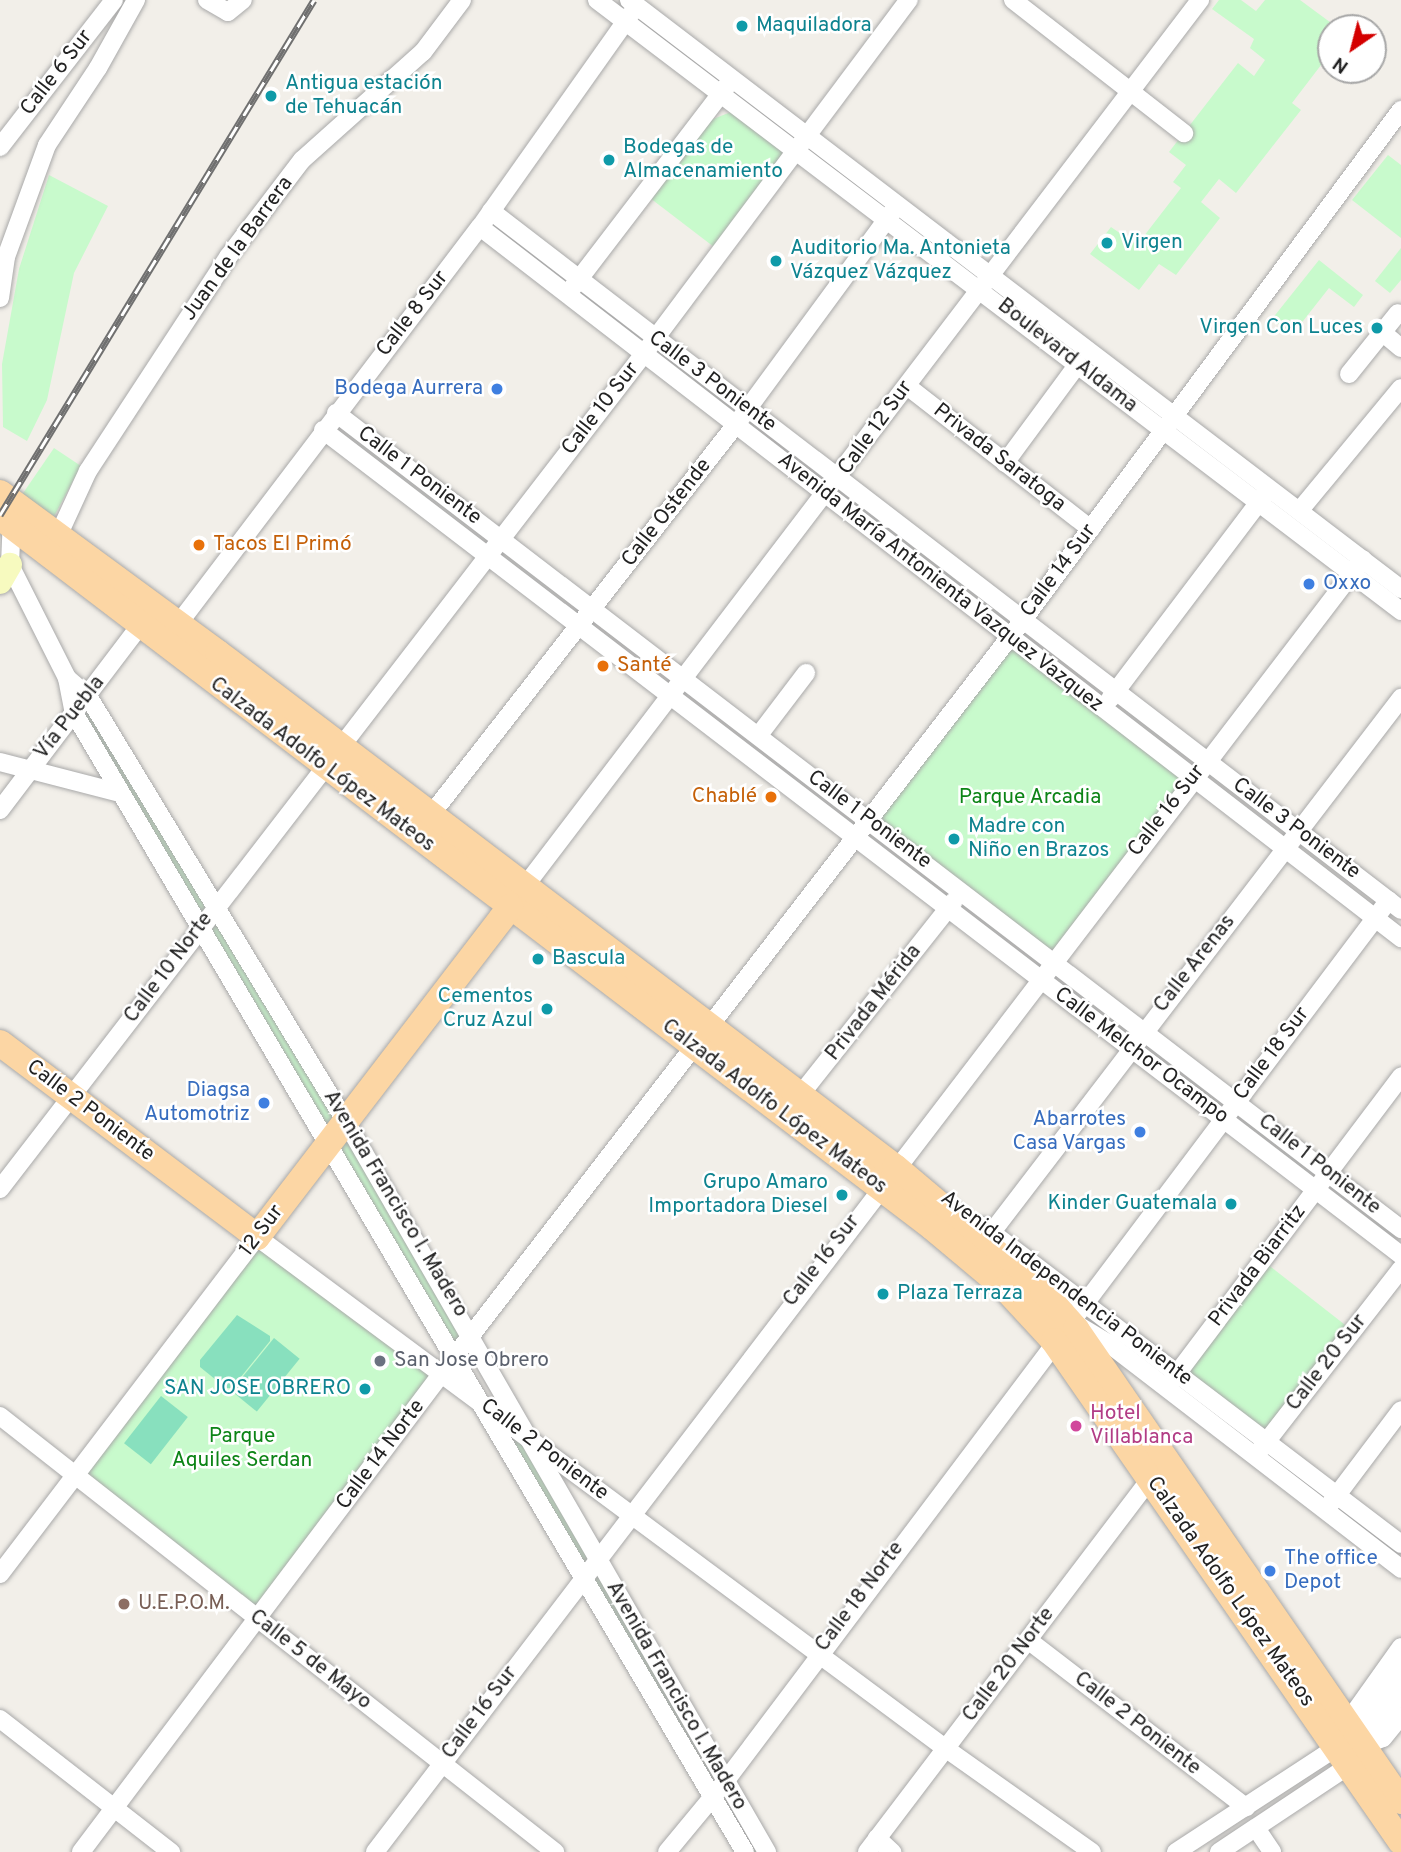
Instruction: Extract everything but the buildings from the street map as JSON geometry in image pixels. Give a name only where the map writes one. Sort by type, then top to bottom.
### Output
[{"type":"main road","name":"Calzada Adolfo López Mateos","points":[[6,511],[59,534],[179,623],[331,756],[793,1105],[879,1188],[1004,1288],[1069,1321],[1151,1478],[1350,1743],[1401,1801]]},
{"type":"main road","name":"Calzada Adolfo López Mateos","points":[[6,511],[139,627],[331,756],[430,816],[517,897]]},
{"type":"main road","points":[[6,511],[154,624],[164,627],[179,623]]},
{"type":"main road","name":"12 Sur","points":[[257,1237],[517,897]]},
{"type":"main road","name":"Calle 2 Poniente","points":[[0,1044],[257,1237]]},
{"type":"main road","name":"Calzada Adolfo López Mateos","points":[[793,1105],[897,1164],[1043,1292],[1069,1321],[1350,1743],[1401,1842]]},
{"type":"street","name":"Calle 6 Sur","points":[[0,147],[114,0]]},
{"type":"street","points":[[0,298],[3,255],[47,145],[99,68],[136,0]]},
{"type":"street","points":[[207,0],[228,12],[243,0]]},
{"type":"street","name":"Juan de la Barrera","points":[[59,534],[88,471],[228,257],[302,160],[424,52],[462,0]]},
{"type":"street","name":"Boulevard Aldama","points":[[597,0],[626,22],[727,86],[986,283],[1270,487],[1300,510],[1401,611]]},
{"type":"street","name":"Calle 10 Sur","points":[[331,756],[643,355],[909,0]]},
{"type":"street","points":[[1013,0],[1184,133]]},
{"type":"street","name":"Calle 12 Sur","points":[[517,897],[839,479],[906,386],[1200,0]]},
{"type":"street","name":"Boulevard Aldama","points":[[636,2],[727,86]]},
{"type":"street","name":"Calle 8 Sur","points":[[179,623],[323,430],[480,227],[626,22],[636,2]]},
{"type":"street","points":[[567,296],[727,86]]},
{"type":"street","name":"Calle 14 Sur","points":[[702,1036],[1023,620],[1401,110]]},
{"type":"street","name":"Calle 3 Poniente","points":[[491,211],[1395,905]]},
{"type":"street","name":"Calle Ostende","points":[[430,816],[735,426],[892,212]]},
{"type":"street","name":"Avenida María Antonienta Vazquez Vazquez","points":[[480,227],[825,496],[1401,938]]},
{"type":"street","name":"Boulevard Aldama","points":[[986,283],[1078,364],[1259,502],[1356,566],[1401,589]]},
{"type":"street","points":[[1349,374],[1398,313]]},
{"type":"street","points":[[1382,332],[1401,348]]},
{"type":"street","points":[[1005,463],[1078,364]]},
{"type":"street","name":"Privada Saratoga","points":[[906,386],[1091,529]]},
{"type":"street","points":[[1300,510],[1401,388]]},
{"type":"street","name":"Calle 1 Poniente","points":[[336,413],[1401,1229]]},
{"type":"street","name":"Calle 1 Poniente","points":[[323,430],[948,908]]},
{"type":"street","points":[[1103,708],[1270,487]]},
{"type":"street","name":"Avenida Francisco I. Madero","points":[[6,511],[5,573],[67,678],[88,696],[345,1120],[472,1335],[724,1783],[766,1852]]},
{"type":"street","name":"Calle 16 Sur","points":[[375,1852],[583,1576],[598,1560],[630,1514],[1356,566]]},
{"type":"street","name":"Vía Puebla","points":[[0,810],[139,627]]},
{"type":"street","points":[[759,736],[806,673]]},
{"type":"street","name":"Avenida Francisco I. Madero","points":[[67,678],[74,713],[120,793],[456,1356],[745,1852]]},
{"type":"street","name":"Calle Arenas","points":[[992,1232],[1144,1030],[1401,698]]},
{"type":"street","name":"Calle 10 Norte","points":[[0,1189],[331,756]]},
{"type":"street","points":[[0,762],[120,793]]},
{"type":"street","points":[[156,853],[176,841]]},
{"type":"street","name":"Privada Mérida","points":[[793,1105],[962,890]]},
{"type":"street","name":"Calle 18 Sur","points":[[1069,1321],[1375,918],[1395,905]]},
{"type":"street","name":"Calle Melchor Ocampo","points":[[948,908],[1401,1255]]},
{"type":"street","name":"Calle 14 Norte","points":[[81,1852],[442,1373],[702,1036]]},
{"type":"street","name":"Privada Biarritz","points":[[1165,1388],[1401,1076]]},
{"type":"street","name":"Avenida Independencia Poniente","points":[[897,1164],[992,1232],[1069,1321],[1108,1343],[1253,1458],[1401,1569]]},
{"type":"street","points":[[389,1243],[411,1231]]},
{"type":"street","name":"Calle 2 Poniente","points":[[257,1237],[817,1654],[1092,1852]]},
{"type":"street","name":"12 Sur","points":[[0,1574],[257,1237]]},
{"type":"street","name":"Calle 20 Sur","points":[[1253,1458],[1401,1269]]},
{"type":"street","name":"Avenida Independencia Poniente","points":[[1069,1321],[1177,1374],[1401,1544]]},
{"type":"street","name":"Calle 18 Norte","points":[[667,1852],[710,1795],[724,1783],[817,1654],[1069,1321]]},
{"type":"street","points":[[1324,1511],[1401,1410]]},
{"type":"street","name":"Calle 5 de Mayo","points":[[0,1416],[555,1852]]},
{"type":"street","name":"Calle 20 Norte","points":[[872,1845],[1151,1478]]},
{"type":"street","name":"Calle 2 Poniente","points":[[1028,1640],[1246,1807]]},
{"type":"street","points":[[1350,1743],[1401,1647]]},
{"type":"street","points":[[1350,1743],[1401,1671]]},
{"type":"street","points":[[1219,1852],[1255,1828],[1350,1743],[1401,1692]]},
{"type":"street","points":[[1176,1852],[1350,1743],[1382,1738],[1401,1716]]},
{"type":"street","points":[[0,1719],[171,1852]]},
{"type":"street","points":[[1255,1828],[1272,1852]]},
{"type":"street","points":[[872,1845],[892,1852]]},
{"type":"green space","points":[[1219,0],[1241,0],[1256,11],[1265,0],[1300,0],[1319,14],[1317,70],[1292,103],[1301,110],[1236,193],[1219,179],[1201,202],[1220,218],[1176,275],[1159,264],[1139,290],[1090,254],[1111,227],[1137,245],[1181,188],[1173,182],[1186,165],[1169,152],[1238,63],[1254,76],[1265,60],[1250,48],[1254,39],[1212,9]]},
{"type":"green space","points":[[731,112],[784,152],[714,247],[650,198],[708,121]]},
{"type":"green space","points":[[1388,155],[1401,165],[1401,238],[1352,200]]},
{"type":"green space","points":[[49,175],[108,206],[74,273],[47,400],[27,441],[3,427],[2,364],[19,269]]},
{"type":"green space","points":[[1401,248],[1401,280],[1390,293],[1375,281]]},
{"type":"green space","points":[[1319,260],[1363,295],[1354,307],[1329,288],[1292,335],[1272,319]]},
{"type":"green space","points":[[54,448],[81,466],[50,524],[17,502]]},
{"type":"green space","name":"Parque Arcadia","points":[[1009,638],[1193,776],[1055,959],[871,821]]},
{"type":"green space","points":[[88,696],[472,1335],[456,1356],[74,713]]},
{"type":"green space","name":"Parque Aquiles Serdan","points":[[257,1237],[443,1372],[267,1615],[81,1480]]},
{"type":"green space","points":[[1262,1260],[1353,1331],[1265,1443],[1175,1372]]},
{"type":"green space","points":[[237,1315],[270,1336],[270,1341],[232,1388],[226,1388],[200,1367],[200,1360]]},
{"type":"green space","points":[[274,1338],[300,1359],[257,1412],[231,1391]]},
{"type":"green space","points":[[161,1396],[188,1417],[151,1464],[124,1443]]},
{"type":"green space","points":[[484,1405],[530,1440],[767,1852],[745,1852]]},
{"type":"railway","points":[[0,515],[314,0]]},
{"type":"place","name":"Maquiladora","points":[[742,26]]},
{"type":"place","name":"Antigua estación de Tehuacán","points":[[271,96]]},
{"type":"place","name":"Bodegas de Almacenamiento","points":[[609,160]]},
{"type":"place","name":"Virgen","points":[[1107,243]]},
{"type":"place","name":"Auditorio Ma. Antonieta Vázquez Vázquez","points":[[776,261]]},
{"type":"place","name":"Virgen Con Luces","points":[[1377,328]]},
{"type":"place","name":"Bodega Aurrera","points":[[497,389]]},
{"type":"place","name":"Tacos El Primó","points":[[199,545]]},
{"type":"place","name":"Oxxo","points":[[1309,584]]},
{"type":"place","name":"Santé","points":[[603,666]]},
{"type":"place","name":"Chablé","points":[[771,797]]},
{"type":"place","name":"Madre con Niño en Brazos","points":[[954,839]]},
{"type":"place","name":"Bascula","points":[[538,959]]},
{"type":"place","name":"Cementos Cruz Azul","points":[[547,1009]]},
{"type":"place","name":"Diagsa Automotriz","points":[[264,1103]]},
{"type":"place","name":"Abarrotes Casa Vargas","points":[[1140,1132]]},
{"type":"place","name":"Grupo Amaro Importadora Diesel","points":[[842,1195]]},
{"type":"place","name":"Kinder Guatemala","points":[[1231,1204]]},
{"type":"place","name":"Plaza Terraza","points":[[883,1294]]},
{"type":"place","name":"San Jose Obrero","points":[[380,1361]]},
{"type":"place","name":"SAN JOSE OBRERO","points":[[365,1389]]},
{"type":"place","name":"Hotel Villablanca","points":[[1076,1426]]},
{"type":"place","name":"The office Depot","points":[[1270,1571]]},
{"type":"place","name":"U.E.P.O.M.","points":[[124,1604]]}]
